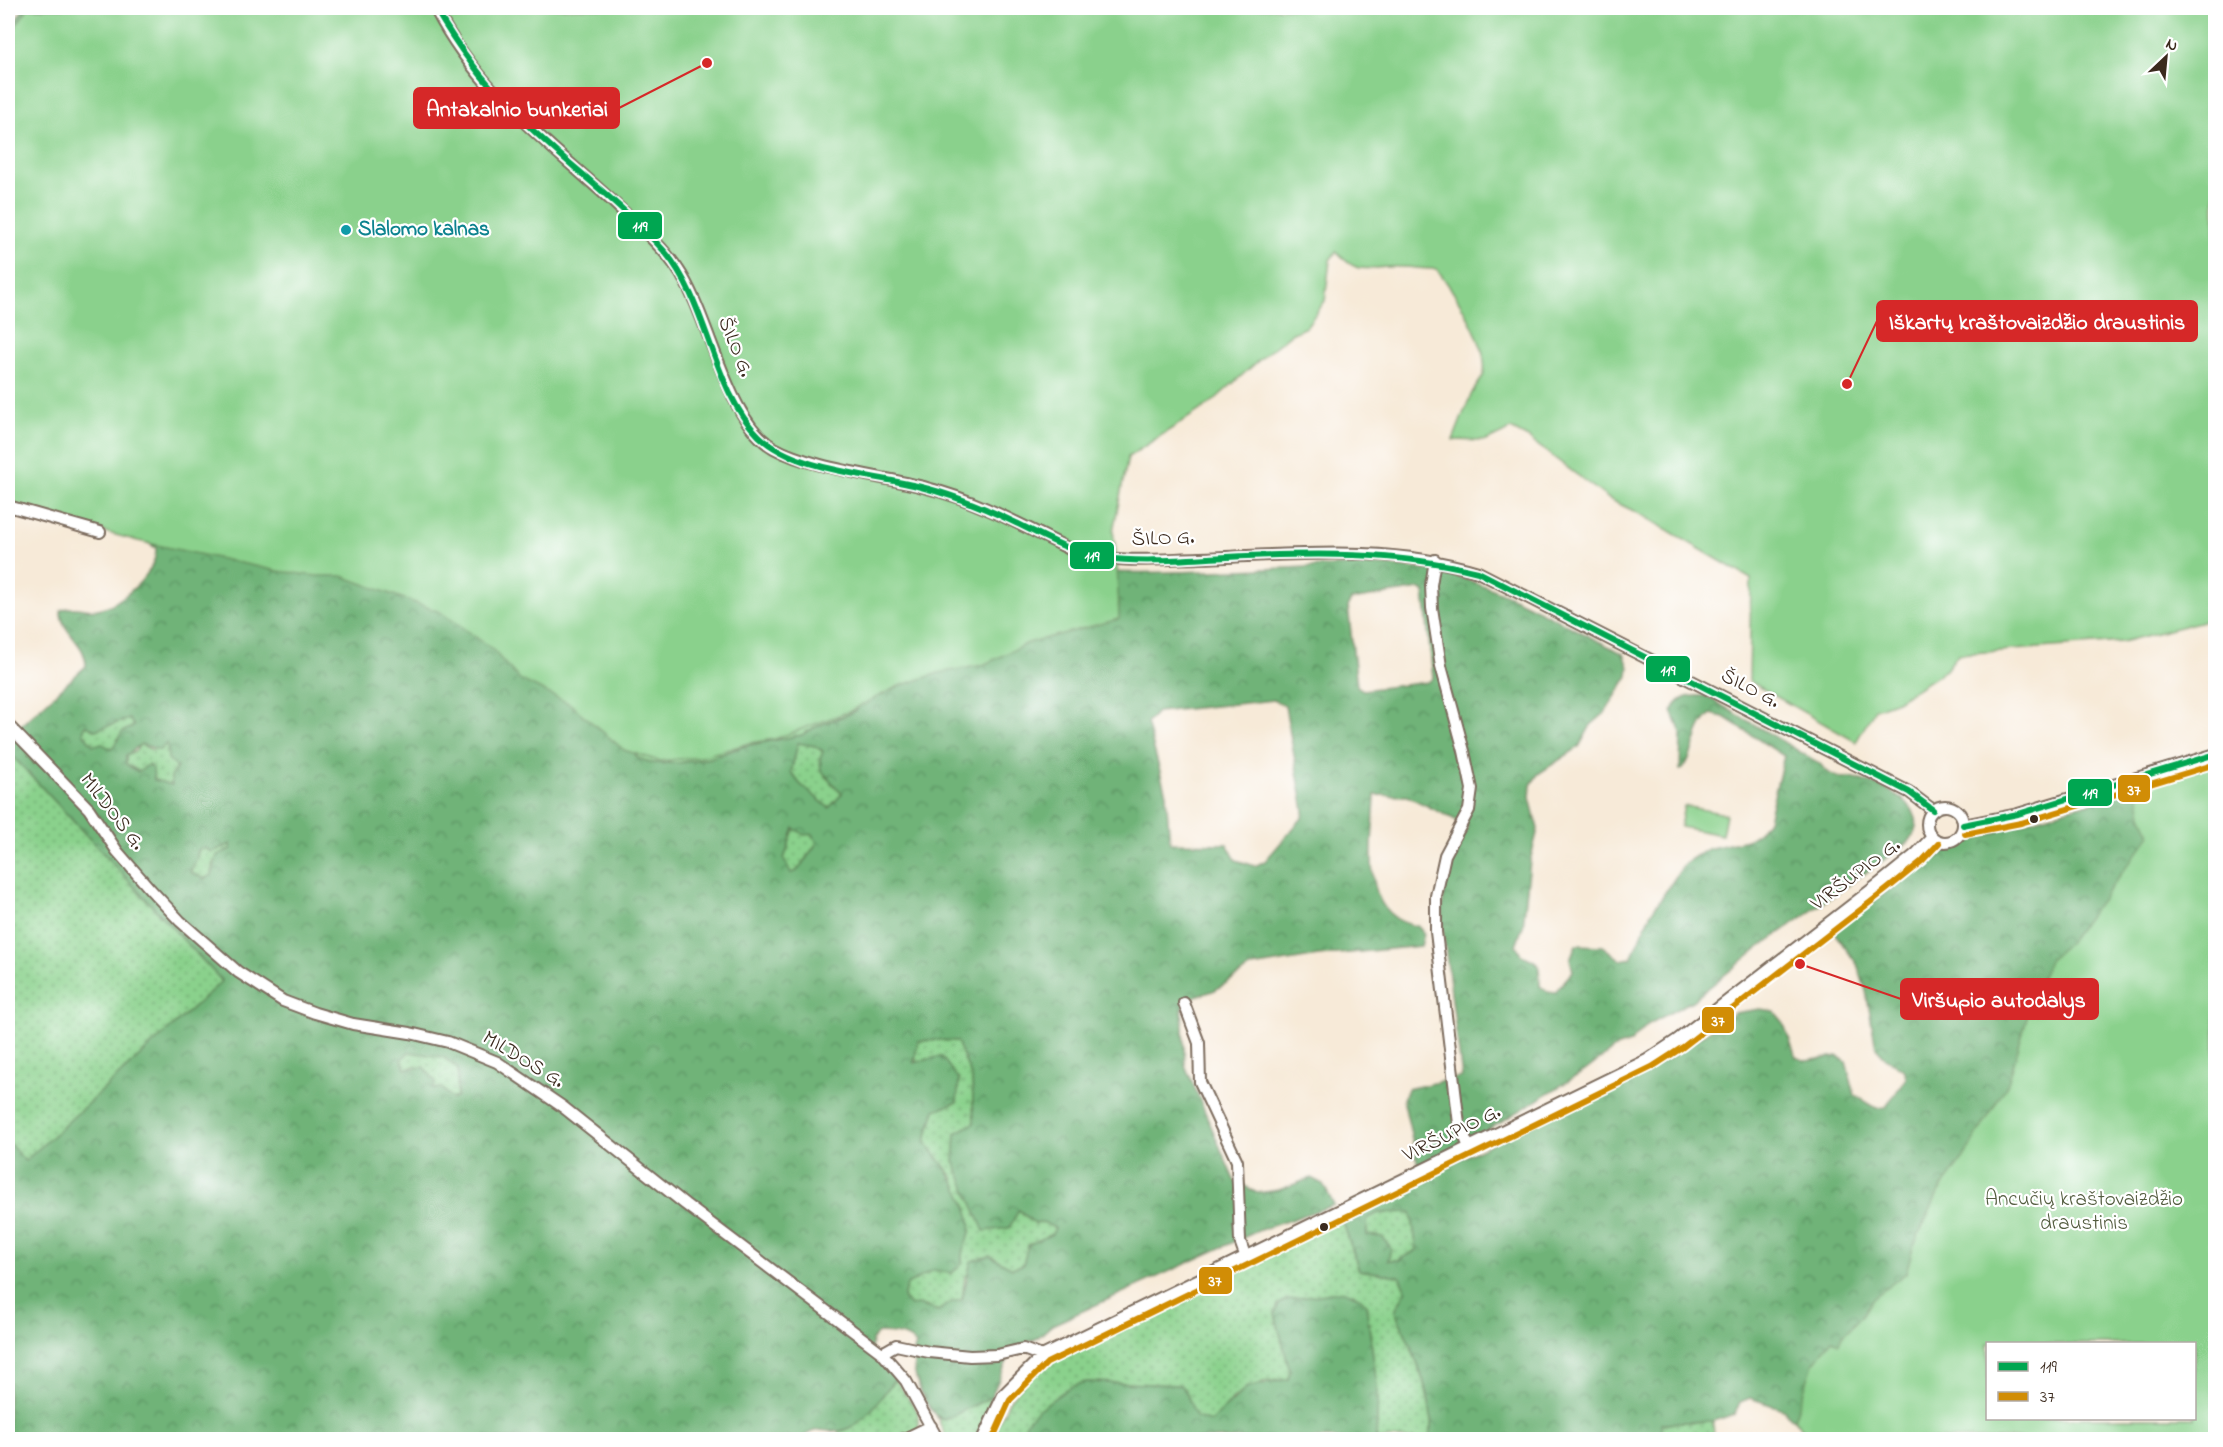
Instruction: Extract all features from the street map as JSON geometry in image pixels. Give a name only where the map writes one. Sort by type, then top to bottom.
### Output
[{"type":"street","name":"ŠILO G.","points":[[435,8],[460,52],[487,85],[629,217],[677,268],[708,329],[743,416],[759,438],[773,448],[808,461],[951,495],[1076,552],[1096,558],[1139,560],[1373,553],[1435,560],[1478,572],[1502,582],[1909,792],[1933,810]]},
{"type":"street","points":[[8,506],[100,532]]},
{"type":"street","points":[[1435,560],[1432,597],[1441,666],[1472,789],[1469,810],[1445,855],[1436,896],[1459,1124],[1469,1147]]},
{"type":"street","name":"MILDOS G.","points":[[8,725],[89,810],[117,850],[150,889],[206,945],[238,972],[283,1001],[315,1013],[353,1024],[438,1040],[497,1062],[563,1107],[685,1204],[882,1353],[906,1381],[938,1440]]},
{"type":"street","name":"VIRŠUPIO G.","points":[[1932,837],[1949,841],[1959,835],[1963,825],[2018,814],[2216,754]]},
{"type":"street","points":[[1933,810],[1943,806],[1953,808],[1961,815],[1963,825]]},
{"type":"street","name":"VIRŠUPIO G.","points":[[1932,837],[1927,823],[1933,810]]},
{"type":"street","name":"VIRŠUPIO G.","points":[[982,1440],[1003,1395],[1042,1356],[1245,1255],[1597,1086],[1663,1050],[1880,883],[1916,854],[1932,837]]},
{"type":"street","points":[[1184,1003],[1199,1043],[1198,1073],[1203,1090],[1237,1161],[1240,1241],[1245,1255]]},
{"type":"street","points":[[882,1353],[896,1345],[929,1352],[970,1356],[997,1355],[1023,1349],[1042,1356]]},
{"type":"street","points":[[902,1440],[931,1426]]},
{"type":"green space","points":[[24,8],[191,8],[1108,572],[1176,572],[1354,565],[1417,568],[1480,584],[1542,612],[1624,654],[1629,667],[1628,676],[1605,713],[1591,725],[1579,747],[1538,774],[1531,785],[1530,798],[1538,829],[1530,861],[1523,926],[1516,945],[1521,955],[1536,962],[1540,973],[1540,986],[1547,991],[1555,992],[1573,971],[1570,959],[1576,945],[1602,946],[1621,960],[1631,958],[1651,913],[1685,863],[1707,849],[1747,840],[1759,832],[1768,820],[1784,756],[1724,717],[1711,714],[1701,727],[1687,763],[1680,770],[1681,733],[1672,711],[1682,699],[1706,696],[1819,763],[1831,774],[1877,785],[1890,791],[1911,808],[1916,818],[1915,830],[1908,843],[1757,949],[1692,1001],[1647,1025],[1630,1043],[1615,1048],[1585,1071],[1478,1136],[1418,1165],[1403,1099],[1407,1089],[1462,1077],[1442,910],[1449,873],[1468,826],[1407,796],[1375,795],[1372,854],[1377,892],[1385,908],[1398,920],[1418,926],[1424,934],[1421,946],[1318,956],[1252,967],[1215,990],[1190,999],[1182,1009],[1185,1065],[1234,1180],[1257,1193],[1279,1190],[1311,1178],[1323,1184],[1334,1205],[1260,1230],[1052,1325],[1036,1339],[1013,1348],[991,1397],[944,1420],[936,1415],[919,1387],[914,1364],[916,1345],[913,1341],[904,1336],[878,1333],[872,1340],[871,1351],[895,1379],[875,1406],[856,1424],[842,1431],[814,1431],[801,1439],[8,1439],[8,1142],[25,1161],[222,981],[8,751],[8,737],[86,666],[82,651],[65,625],[61,610],[98,609],[127,595],[151,568],[156,548],[96,511],[8,473],[8,31]],"holes":[[[1419,589],[1424,592],[1433,678],[1428,682],[1363,690],[1357,686],[1348,606],[1351,600]],[[1274,700],[1285,706],[1304,810],[1303,817],[1265,861],[1255,866],[1236,860],[1227,844],[1170,843],[1166,794],[1147,723],[1157,712]],[[858,706],[857,710],[815,727],[802,735],[744,746],[711,758],[679,763],[652,763],[637,758],[635,752]],[[129,719],[134,726],[122,732],[112,749],[102,744],[93,745],[83,733],[85,725],[95,730]],[[167,743],[168,759],[177,767],[171,777],[172,785],[154,780],[153,769],[148,765],[138,772],[126,764],[126,756],[141,744],[160,750]],[[798,743],[815,746],[823,751],[820,759],[821,770],[842,794],[829,808],[800,784],[791,772]],[[794,828],[804,835],[813,834],[817,843],[797,871],[791,873],[784,859]],[[231,844],[231,849],[217,855],[212,875],[204,879],[190,872],[198,850],[204,848],[212,852]],[[918,1041],[957,1041],[972,1078],[974,1123],[956,1133],[954,1161],[984,1231],[1009,1228],[1019,1210],[1035,1224],[1043,1222],[1055,1228],[1052,1234],[1028,1245],[1023,1265],[1012,1268],[990,1256],[971,1261],[962,1300],[952,1302],[938,1311],[918,1305],[910,1306],[903,1298],[907,1285],[933,1270],[952,1273],[962,1263],[963,1249],[970,1232],[970,1221],[962,1197],[948,1172],[925,1142],[935,1110],[957,1102],[959,1080],[941,1056],[914,1063]],[[409,1052],[443,1057],[458,1068],[457,1097],[452,1099],[442,1088],[433,1089],[436,1082],[424,1067],[405,1069],[402,1059]]]},
{"type":"green space","points":[[28,8],[2215,8],[2215,618],[2122,642],[1958,654],[1946,670],[1897,701],[1875,709],[1856,742],[1749,681],[1751,579],[1642,515],[1609,499],[1528,438],[1511,429],[1486,441],[1453,440],[1472,393],[1483,376],[1484,361],[1476,333],[1469,319],[1437,269],[1360,268],[1349,263],[1336,252],[1330,260],[1325,301],[1306,327],[1291,334],[1267,353],[1211,403],[1128,457],[1113,531],[1117,560],[1119,619],[1028,643],[983,665],[939,673],[899,686],[850,711],[775,739],[750,743],[701,757],[659,761],[624,750],[570,704],[519,679],[491,648],[440,612],[342,576],[317,576],[278,571],[138,541],[8,506],[8,38]]},
{"type":"green space","points":[[858,705],[857,710],[815,727],[802,735],[744,746],[711,758],[679,763],[652,763],[637,758],[635,752]]},
{"type":"green space","points":[[129,719],[135,726],[112,749],[93,745],[83,733],[85,725],[95,730]]},
{"type":"green space","points":[[798,742],[815,746],[823,752],[825,776],[842,794],[829,808],[800,784],[791,772]]},
{"type":"green space","points":[[168,743],[177,767],[171,777],[172,785],[154,780],[126,764],[126,756],[136,751],[140,744],[152,750]]},
{"type":"green space","points":[[8,751],[222,981],[25,1162],[8,1142]]},
{"type":"green space","points":[[2215,765],[2215,1439],[1812,1439],[1783,1409],[1750,1398],[1740,1402],[1735,1414],[1713,1421],[1661,1423],[1664,1439],[1429,1439],[1431,1426],[1427,1393],[1415,1357],[1395,1311],[1406,1291],[1399,1276],[1359,1270],[1341,1216],[1672,1057],[1734,1013],[1760,1009],[1774,1011],[1783,1022],[1796,1057],[1806,1061],[1838,1056],[1846,1062],[1855,1095],[1876,1108],[1886,1107],[1906,1079],[1905,1071],[1884,1057],[1876,1048],[1866,991],[1857,964],[1833,931],[1923,865],[1952,848],[2028,821]],"holes":[[[1411,1212],[1417,1250],[1399,1260],[1388,1260],[1391,1249],[1383,1237],[1367,1235],[1367,1219],[1378,1213]]]},
{"type":"green space","name":"Ancučių kraštovaizdžio draustinis","points":[[2215,765],[2215,1439],[1812,1439],[1794,1420],[1813,1364],[1832,1340],[1839,1343],[1842,1336],[1861,1317],[1873,1298],[1906,1273],[1913,1247],[1939,1191],[1964,1157],[2008,1083],[2034,994],[2050,959],[2068,943],[2151,835],[2142,815],[2137,787]]},
{"type":"green space","points":[[1684,806],[1726,814],[1722,835],[1680,827]]},
{"type":"green space","points":[[794,827],[813,834],[817,843],[797,871],[791,874],[784,859]]},
{"type":"green space","points":[[231,844],[231,850],[213,865],[212,875],[204,879],[190,872],[198,850],[204,848],[212,852]]},
{"type":"green space","points":[[918,1041],[957,1041],[972,1078],[974,1123],[1018,1210],[1035,1224],[1043,1222],[1055,1228],[1053,1234],[1029,1245],[1023,1265],[1012,1268],[990,1256],[965,1277],[962,1300],[952,1302],[938,1311],[925,1306],[910,1306],[903,1298],[907,1284],[933,1270],[952,1273],[962,1263],[961,1247],[970,1233],[953,1177],[925,1142],[935,1110],[919,1077],[916,1051]]},
{"type":"green space","points":[[409,1051],[443,1057],[458,1069],[457,1097],[452,1099],[432,1089],[415,1066],[405,1070],[402,1059]]},
{"type":"green space","points":[[1411,1212],[1417,1250],[1399,1260],[1387,1260],[1367,1235],[1367,1219],[1378,1213]]},
{"type":"green space","points":[[1341,1216],[1359,1270],[1399,1276],[1406,1291],[1395,1311],[1415,1357],[1427,1393],[1431,1426],[1429,1439],[1376,1439],[1378,1394],[1366,1304],[1353,1293],[1275,1314],[1290,1371],[1288,1379],[1263,1382],[1234,1397],[1218,1417],[1210,1422],[1195,1417],[1186,1392],[1180,1385],[1086,1382],[1028,1420],[1019,1439],[990,1440],[1010,1400],[1028,1379],[1074,1345]]},
{"type":"green space","points":[[1345,1291],[1361,1298],[1366,1304],[1378,1394],[1376,1439],[1019,1439],[1028,1420],[1036,1411],[1070,1387],[1086,1382],[1180,1385],[1186,1392],[1196,1417],[1210,1422],[1248,1387],[1288,1379],[1290,1371],[1275,1314],[1278,1305],[1286,1300]]},
{"type":"green space","points":[[895,1379],[918,1412],[919,1439],[839,1439],[838,1432],[863,1417]]},
{"type":"green space","points":[[991,1397],[976,1439],[947,1439],[937,1417],[944,1420]]},
{"type":"green space","points":[[1713,1421],[1714,1439],[1664,1439],[1660,1423]]},
{"type":"transit line","name":"119","points":[[435,8],[471,62],[502,99],[531,129],[629,215],[665,252],[680,273],[692,296],[720,371],[743,417],[759,436],[774,448],[792,457],[834,470],[917,486],[954,497],[1092,556],[1150,560],[1353,555],[1415,560],[1478,572],[1909,792],[1933,810]]},
{"type":"transit line","name":"119","points":[[1963,825],[2018,814],[2216,754]]},
{"type":"transit line","name":"37","points":[[1965,834],[2021,823],[2216,764]]},
{"type":"transit line","name":"37","points":[[992,1440],[1010,1400],[1047,1363],[1652,1067],[1683,1047],[1886,890],[1922,861],[1939,843]]},
{"type":"place","name":"Antakalnio bunkeriai","points":[[707,63]]},
{"type":"place","name":"Slalomo kalnas","points":[[346,230]]},
{"type":"place","name":"Iškartų kraštovaizdžio draustinis","points":[[1847,384]]},
{"type":"place","name":"Viršupio autodalys","points":[[1800,964]]}]
